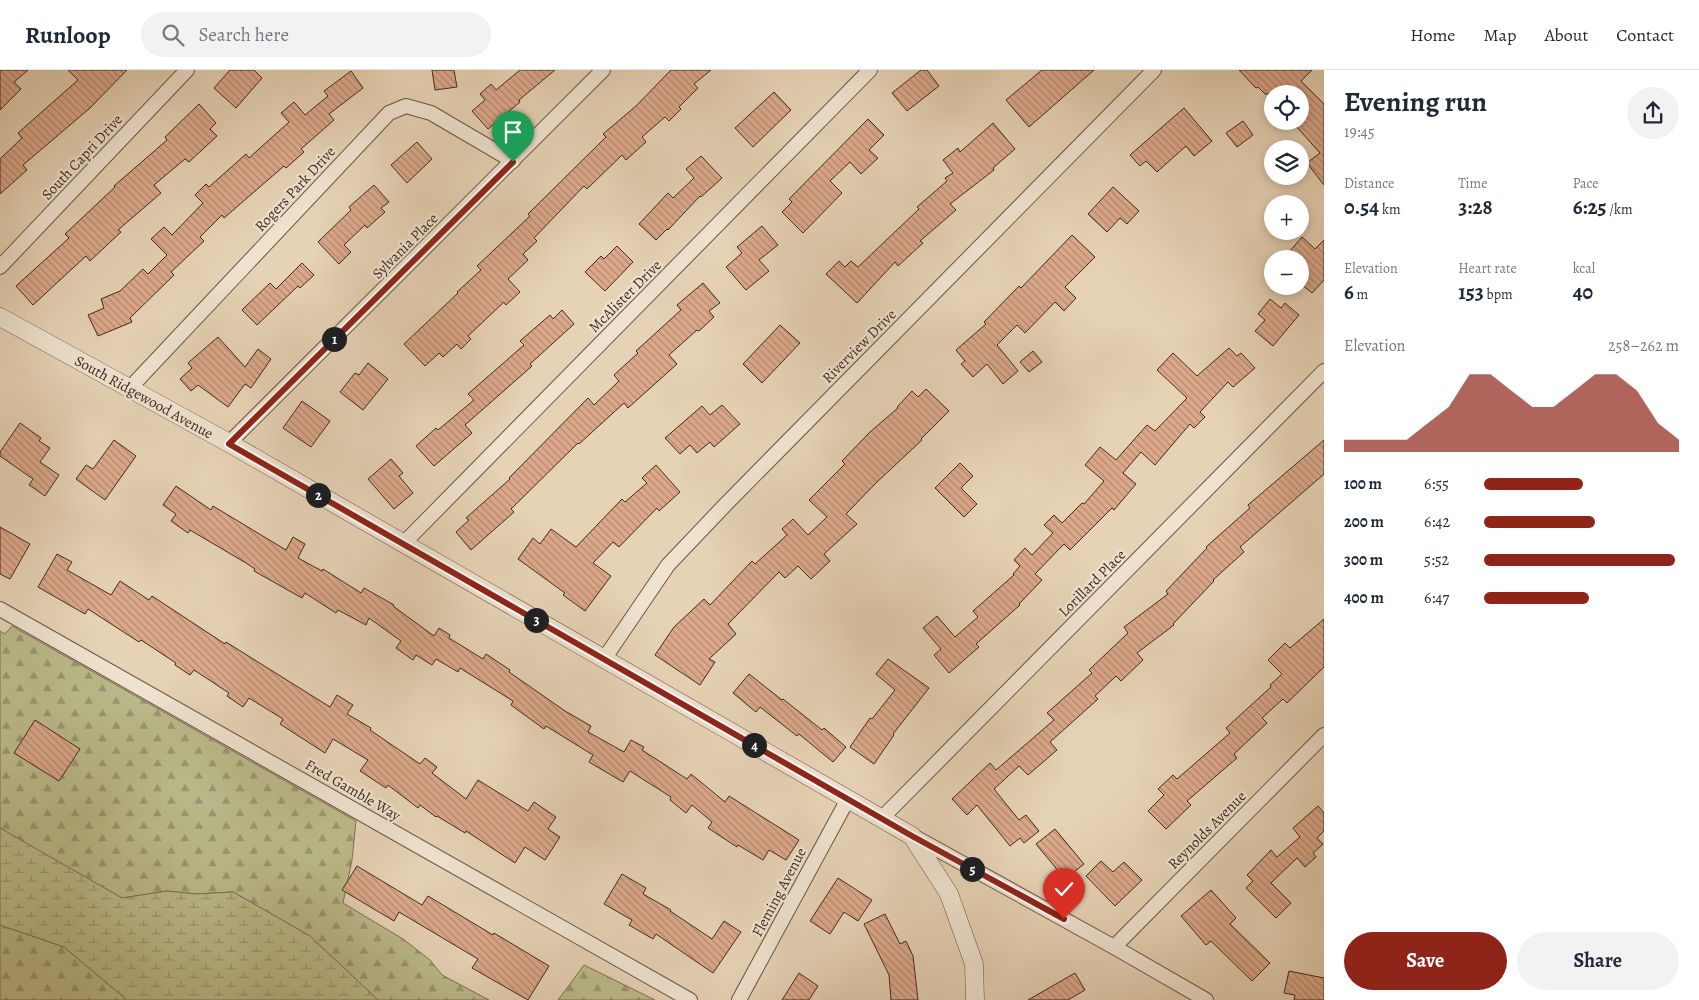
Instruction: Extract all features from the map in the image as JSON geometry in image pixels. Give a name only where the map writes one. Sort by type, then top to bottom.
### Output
[{"type":"street","name":"South Capri Drive","points":[[0,267],[187,70]]},
{"type":"street","name":"Sylvania Place","points":[[229,444],[603,70]]},
{"type":"street","name":"McAlister Drive","points":[[403,544],[870,70]]},
{"type":"street","name":"Riverview Drive","points":[[604,659],[668,565],[727,502],[1154,70]]},
{"type":"street","name":"Rogers Park Drive","points":[[129,389],[389,113],[406,106],[431,113],[513,162]]},
{"type":"street","name":"South Ridgewood Avenue","points":[[0,317],[229,444],[912,836],[949,894],[974,964],[975,1000]]},
{"type":"street","name":"Lorillard Place","points":[[882,818],[1324,371]]},
{"type":"street","name":"Fred Gamble Way","points":[[0,609],[690,1000]]},
{"type":"street","name":"Reynolds Avenue","points":[[1114,947],[1324,735]]},
{"type":"street","name":"Fleming Avenue","points":[[739,1000],[848,799]]},
{"type":"street","points":[[912,836],[1206,1000]]},
{"type":"green space","points":[[12,626],[356,821],[352,860],[343,903],[403,939],[430,960],[442,975],[489,1000],[378,1000],[310,936],[233,892],[196,894],[167,891],[122,898],[3,831],[0,828],[0,631],[5,634]]},
{"type":"green space","points":[[0,828],[122,898],[167,891],[196,894],[233,892],[310,936],[378,1000],[127,1000],[64,947],[0,925]]},
{"type":"green space","points":[[0,925],[64,947],[127,1000],[0,1000]]},
{"type":"green space","points":[[584,965],[655,1000],[558,1000]]},
{"type":"building","points":[[0,70],[28,70],[14,82],[21,89],[0,110]]},
{"type":"building","points":[[68,70],[127,70],[90,108],[23,165],[27,170],[0,194],[0,159],[22,138],[18,133],[78,80]]},
{"type":"building","points":[[230,70],[254,70],[262,78],[236,108],[214,88]]},
{"type":"building","points":[[432,70],[454,70],[457,87],[435,90]]},
{"type":"building","points":[[520,70],[555,70],[488,129],[472,111],[485,100],[480,94],[491,84],[496,90]]},
{"type":"building","points":[[671,70],[711,70],[694,84],[698,88],[679,107],[681,109],[669,121],[665,117],[642,137],[646,142],[626,160],[622,155],[587,189],[584,186],[534,238],[537,241],[523,254],[528,260],[508,279],[520,292],[506,305],[504,302],[468,336],[471,339],[461,349],[457,344],[443,357],[439,353],[425,366],[404,344],[481,270],[477,266],[530,216],[528,214],[606,137],[603,134],[636,106]]},
{"type":"building","points":[[921,70],[927,70],[939,86],[907,111],[892,93]]},
{"type":"building","points":[[1042,70],[1094,70],[1029,127],[1006,100]]},
{"type":"building","points":[[1239,70],[1312,70],[1301,81],[1305,85],[1264,85],[1264,93],[1258,87],[1256,88]]},
{"type":"building","points":[[351,71],[363,88],[329,114],[334,120],[301,149],[304,152],[286,168],[284,166],[224,218],[222,215],[200,237],[204,241],[171,272],[174,275],[130,318],[132,322],[98,336],[88,315],[104,308],[101,299],[120,291],[143,269],[148,274],[167,255],[151,239],[164,227],[172,235],[203,203],[195,195],[206,184],[209,187],[246,154],[249,158],[289,122],[281,113],[294,102],[305,115],[328,96],[324,91]]},
{"type":"building","points":[[1309,89],[1324,104],[1324,185],[1309,166],[1309,161],[1320,153],[1299,130],[1309,130]]},
{"type":"building","points":[[774,92],[791,110],[753,147],[735,128]]},
{"type":"building","points":[[199,104],[216,123],[210,129],[217,136],[189,162],[185,159],[154,185],[161,193],[118,230],[121,232],[90,261],[86,256],[33,305],[16,286],[69,238],[65,234],[114,186],[167,140],[165,137]]},
{"type":"building","points":[[1184,108],[1212,141],[1194,156],[1186,146],[1157,172],[1146,161],[1140,166],[1130,155]]},
{"type":"building","points":[[868,119],[884,135],[869,150],[878,158],[861,174],[850,162],[830,181],[842,193],[803,233],[782,212],[792,202],[789,199]]},
{"type":"building","points":[[1243,121],[1253,135],[1237,147],[1226,133]]},
{"type":"building","points":[[993,123],[1015,149],[993,168],[994,170],[950,204],[956,210],[920,241],[923,243],[898,266],[895,262],[857,303],[826,274],[839,261],[845,267],[851,261],[858,267],[919,209],[917,207],[947,181],[945,178],[953,173],[943,160],[958,148],[960,152]]},
{"type":"building","points":[[417,142],[432,159],[407,183],[391,165]]},
{"type":"building","points":[[701,156],[722,178],[700,196],[656,240],[639,224],[668,193],[673,198],[694,178],[686,169]]},
{"type":"building","points":[[374,185],[389,202],[381,208],[385,212],[367,228],[365,225],[344,245],[351,252],[339,264],[318,242],[351,210],[349,207]]},
{"type":"building","points":[[1113,187],[1139,211],[1127,224],[1120,218],[1107,232],[1088,214]]},
{"type":"building","points":[[762,226],[778,245],[759,260],[769,271],[746,290],[726,267],[742,253],[737,247]]},
{"type":"building","points":[[1072,235],[1095,257],[1065,287],[1076,298],[1064,311],[1055,302],[1025,333],[1017,325],[997,345],[1018,371],[1003,384],[987,364],[973,377],[961,364],[965,361],[956,350],[986,324],[984,322],[1019,286],[1021,288]]},
{"type":"building","points":[[1299,240],[1305,240],[1315,249],[1324,240],[1324,280],[1312,293],[1309,290],[1309,250],[1291,250]]},
{"type":"building","points":[[617,246],[633,262],[605,291],[585,272],[601,256],[604,259]]},
{"type":"building","points":[[302,263],[314,275],[300,288],[298,286],[257,325],[242,310],[270,283],[276,289]]},
{"type":"building","points":[[703,283],[720,303],[709,311],[714,317],[669,355],[677,364],[628,408],[624,403],[578,443],[511,509],[514,512],[471,550],[456,532],[469,520],[466,518],[510,479],[588,398],[594,405],[619,381],[614,375],[638,353],[636,351],[681,310],[677,305]]},
{"type":"building","points":[[1270,299],[1281,308],[1285,303],[1299,315],[1273,346],[1255,331],[1265,320],[1258,314]]},
{"type":"building","points":[[562,310],[574,324],[530,364],[532,366],[465,425],[472,433],[434,466],[416,446],[436,428],[438,430],[474,400],[468,394],[524,345],[520,341],[550,315],[553,319]]},
{"type":"building","points":[[780,325],[800,343],[762,383],[743,364]]},
{"type":"building","points":[[218,337],[245,367],[258,349],[271,359],[251,388],[245,384],[228,407],[198,385],[191,391],[180,379],[192,368],[188,363]]},
{"type":"building","points":[[1229,348],[1237,356],[1241,353],[1255,368],[1233,387],[1228,382],[1200,412],[1205,417],[1194,428],[1190,424],[1155,465],[1141,452],[1123,473],[1136,484],[1114,510],[1112,508],[1070,550],[1064,544],[1035,574],[1042,580],[1020,605],[976,644],[979,647],[949,673],[934,655],[941,649],[923,628],[937,616],[955,637],[978,617],[973,611],[1014,575],[1020,566],[1014,560],[1025,548],[1032,555],[1053,533],[1044,525],[1054,515],[1062,523],[1082,503],[1084,504],[1104,481],[1085,465],[1100,447],[1116,460],[1147,425],[1155,431],[1187,398],[1157,370],[1173,353],[1197,376]]},
{"type":"building","points":[[1033,351],[1042,362],[1029,372],[1020,362]]},
{"type":"building","points":[[368,363],[388,379],[363,410],[340,392],[355,373],[359,375]]},
{"type":"building","points":[[926,389],[949,411],[846,514],[857,524],[824,554],[830,561],[811,579],[798,566],[785,578],[779,572],[728,624],[736,634],[709,659],[715,662],[700,685],[655,655],[674,627],[704,599],[710,605],[752,561],[755,564],[787,535],[782,529],[793,519],[808,535],[827,517],[809,500],[845,464],[842,461],[870,432],[898,408],[912,391],[918,397]]},
{"type":"building","points":[[302,401],[330,421],[311,447],[283,428]]},
{"type":"building","points":[[722,405],[740,424],[714,447],[710,442],[697,453],[690,445],[680,454],[665,438],[702,406],[710,415]]},
{"type":"building","points":[[20,423],[41,438],[39,441],[50,448],[40,462],[59,475],[45,496],[29,485],[33,479],[0,456],[0,452]]},
{"type":"building","points":[[114,440],[136,456],[105,500],[76,479],[86,465],[93,469]]},
{"type":"building","points":[[1324,440],[1324,474],[1240,547],[1244,552],[1213,580],[1174,625],[1137,653],[1143,660],[1121,681],[1116,676],[1095,696],[1098,699],[1050,742],[1057,750],[1028,775],[1019,766],[994,789],[1019,820],[1026,815],[1039,831],[1024,843],[1020,838],[1010,846],[977,805],[967,815],[952,799],[990,763],[996,770],[1054,720],[1047,713],[1092,673],[1089,670],[1128,633],[1124,627],[1168,594],[1166,591],[1206,547],[1250,508],[1248,505]]},
{"type":"building","points":[[391,459],[403,473],[399,476],[413,493],[394,509],[368,479]]},
{"type":"building","points":[[960,463],[973,476],[961,488],[977,504],[964,517],[935,488]]},
{"type":"building","points":[[656,465],[680,492],[659,511],[657,508],[619,547],[613,542],[593,563],[611,576],[585,611],[563,595],[565,593],[518,559],[533,538],[540,544],[551,529],[576,547],[622,499],[625,502],[647,483],[642,478]]},
{"type":"building","points":[[176,486],[211,510],[213,506],[286,550],[293,537],[305,544],[298,558],[322,571],[323,569],[361,593],[364,588],[394,605],[434,636],[439,628],[450,635],[449,638],[483,659],[486,654],[565,711],[591,726],[588,732],[624,752],[631,740],[644,747],[642,750],[687,779],[691,774],[725,802],[729,796],[799,840],[786,860],[769,850],[763,860],[738,845],[737,847],[708,828],[712,822],[692,805],[686,813],[670,800],[671,797],[630,771],[623,782],[589,762],[593,755],[546,726],[544,729],[511,705],[513,701],[460,668],[458,672],[436,659],[432,665],[416,655],[413,660],[396,648],[401,641],[369,618],[366,625],[338,610],[336,613],[305,593],[302,598],[254,571],[255,569],[246,563],[190,530],[188,533],[171,521],[176,514],[163,505]]},
{"type":"building","points":[[0,527],[30,544],[10,579],[0,574]]},
{"type":"building","points":[[57,554],[72,562],[67,570],[111,595],[120,581],[149,600],[152,596],[225,644],[226,642],[330,707],[337,695],[353,705],[347,714],[371,728],[370,730],[420,764],[425,758],[437,767],[432,773],[466,799],[478,780],[528,811],[534,802],[556,817],[548,829],[560,837],[545,860],[525,847],[515,863],[466,831],[465,833],[436,817],[420,805],[418,808],[388,785],[386,788],[360,771],[368,760],[333,739],[325,753],[280,724],[283,719],[249,698],[243,707],[227,696],[229,693],[194,670],[190,675],[175,665],[176,663],[141,640],[139,642],[88,609],[85,614],[38,587]]},
{"type":"building","points":[[1324,619],[1324,667],[1287,703],[1283,699],[1262,718],[1267,723],[1234,754],[1237,758],[1187,801],[1191,805],[1166,829],[1148,811],[1164,795],[1158,789],[1173,775],[1177,779],[1230,733],[1226,728],[1271,687],[1270,685],[1282,674],[1268,660],[1285,643],[1290,648]]},
{"type":"building","points":[[888,659],[929,688],[893,734],[874,764],[850,747],[870,718],[872,719],[895,690],[876,674]]},
{"type":"building","points":[[749,674],[822,730],[824,728],[846,747],[833,762],[799,734],[797,736],[760,707],[756,712],[733,693]]},
{"type":"building","points":[[35,720],[80,749],[59,781],[14,753]]},
{"type":"building","points":[[1318,806],[1324,813],[1324,831],[1317,838],[1323,844],[1313,853],[1316,857],[1305,867],[1297,858],[1271,883],[1291,903],[1276,918],[1246,888],[1253,881],[1247,875],[1271,850],[1277,857],[1300,837],[1293,828]]},
{"type":"building","points":[[1055,829],[1084,864],[1065,879],[1036,844]]},
{"type":"building","points":[[1101,861],[1113,872],[1124,862],[1142,880],[1115,906],[1086,876]]},
{"type":"building","points":[[357,866],[422,905],[428,896],[549,966],[528,1000],[472,968],[478,959],[399,912],[394,921],[342,890]]},
{"type":"building","points":[[622,874],[646,888],[643,894],[671,910],[712,939],[724,921],[741,932],[713,973],[656,934],[653,939],[629,925],[632,920],[604,904]]},
{"type":"building","points":[[838,878],[872,900],[858,921],[844,912],[830,934],[810,921]]},
{"type":"building","points":[[1211,890],[1236,918],[1230,924],[1270,963],[1252,981],[1211,941],[1206,945],[1181,916]]},
{"type":"building","points":[[885,914],[900,944],[906,941],[913,956],[918,1000],[891,1000],[889,975],[864,924]]},
{"type":"building","points":[[1289,971],[1324,978],[1324,1000],[1294,1000],[1295,995],[1284,993]]},
{"type":"building","points":[[799,973],[818,986],[809,1000],[782,1000]]},
{"type":"building","points":[[1075,973],[1085,990],[1068,1000],[1028,1000]]},
{"type":"route","points":[[513,162],[229,444],[912,836],[1064,919]]}]
